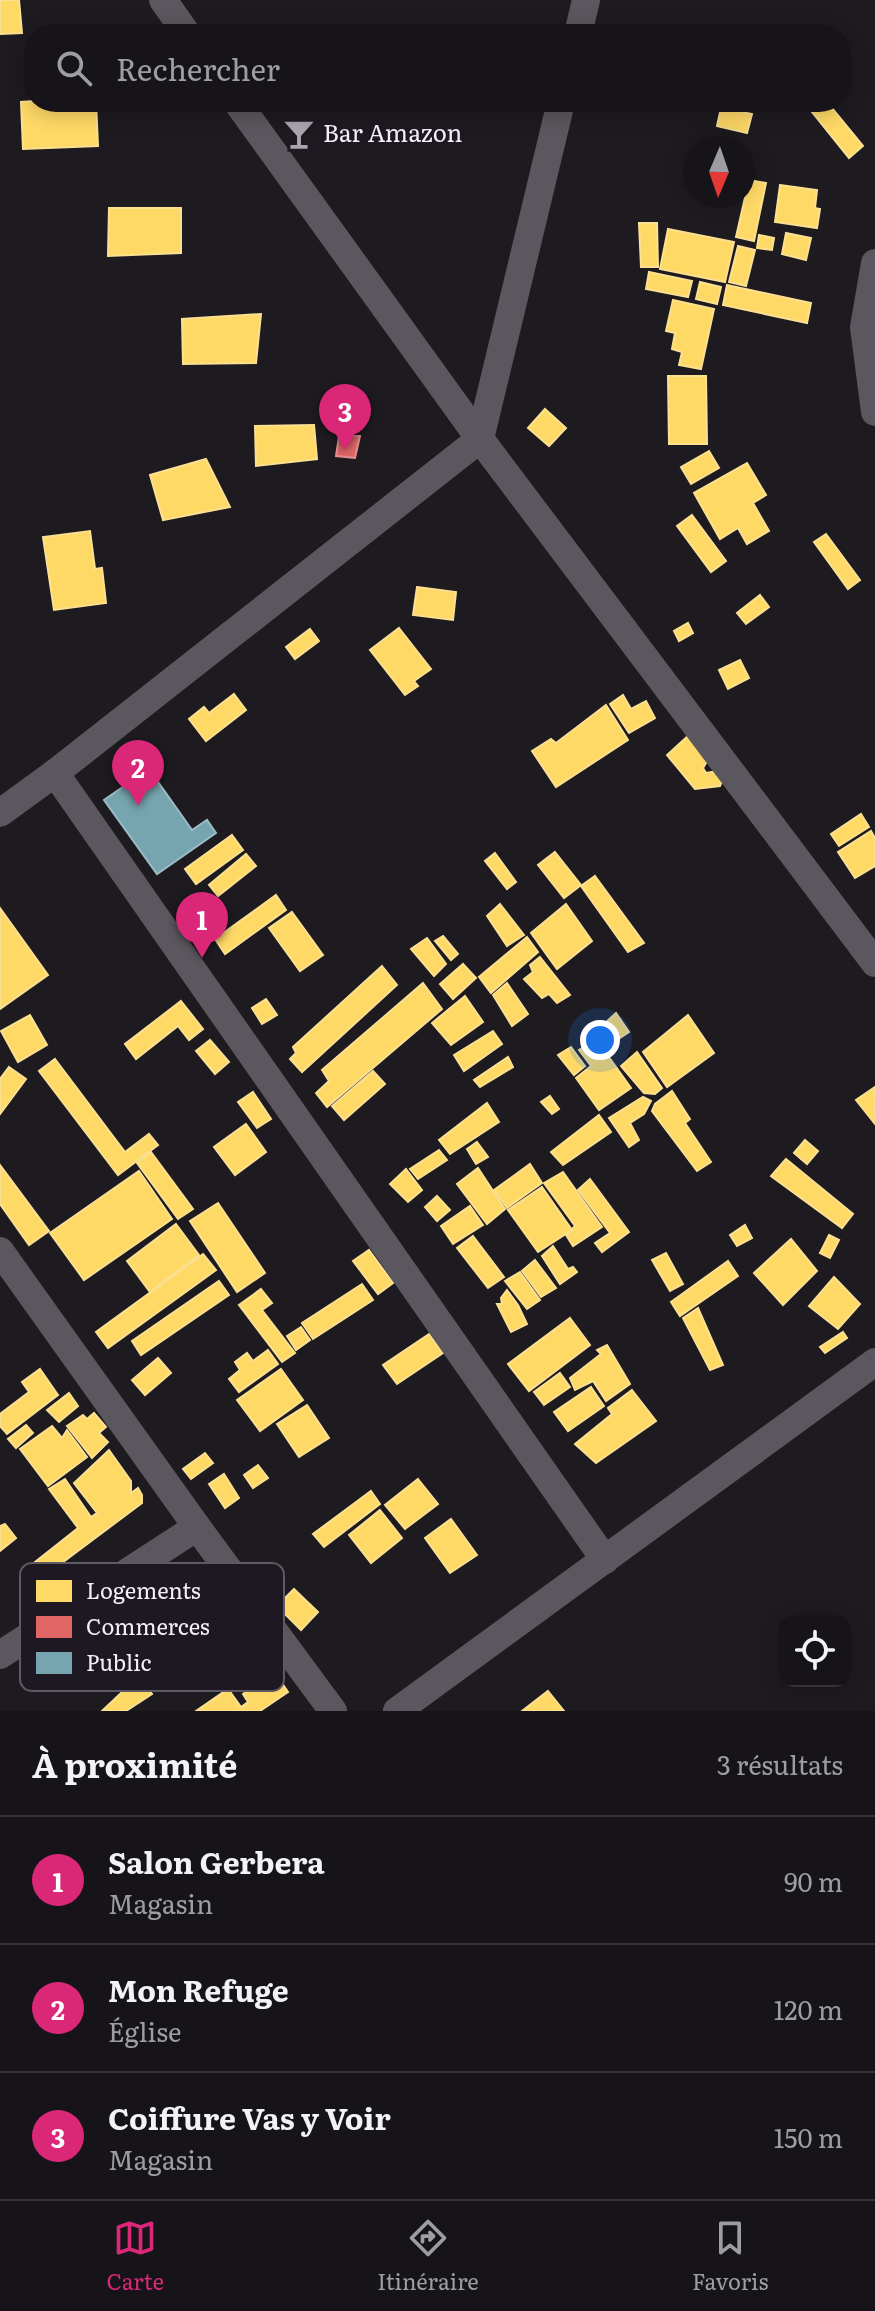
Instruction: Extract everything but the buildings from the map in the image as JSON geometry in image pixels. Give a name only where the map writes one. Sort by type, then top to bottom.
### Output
[{"type":"street","points":[[163,0],[180,24]]},
{"type":"street","points":[[580,24],[586,0]]},
{"type":"street","points":[[244,112],[480,439],[875,963]]},
{"type":"street","points":[[0,813],[480,439],[559,112]]},
{"type":"street","points":[[875,263],[864,327],[875,412]]},
{"type":"street","points":[[55,773],[605,1560]]},
{"type":"street","points":[[0,1251],[224,1563]]},
{"type":"street","points":[[397,1711],[875,1362]]},
{"type":"street","points":[[142,1563],[197,1527]]},
{"type":"street","points":[[0,1655],[20,1642]]},
{"type":"street","points":[[284,1645],[333,1711]]},
{"type":"place","name":"Bar Amazon","points":[[299,134]]},
{"type":"place","name":"Coiffure Vas y Voir","points":[[345,450]]},
{"type":"place","name":"Mon Refuge","points":[[138,806]]},
{"type":"place","name":"Salon Gerbera","points":[[202,958]]}]
